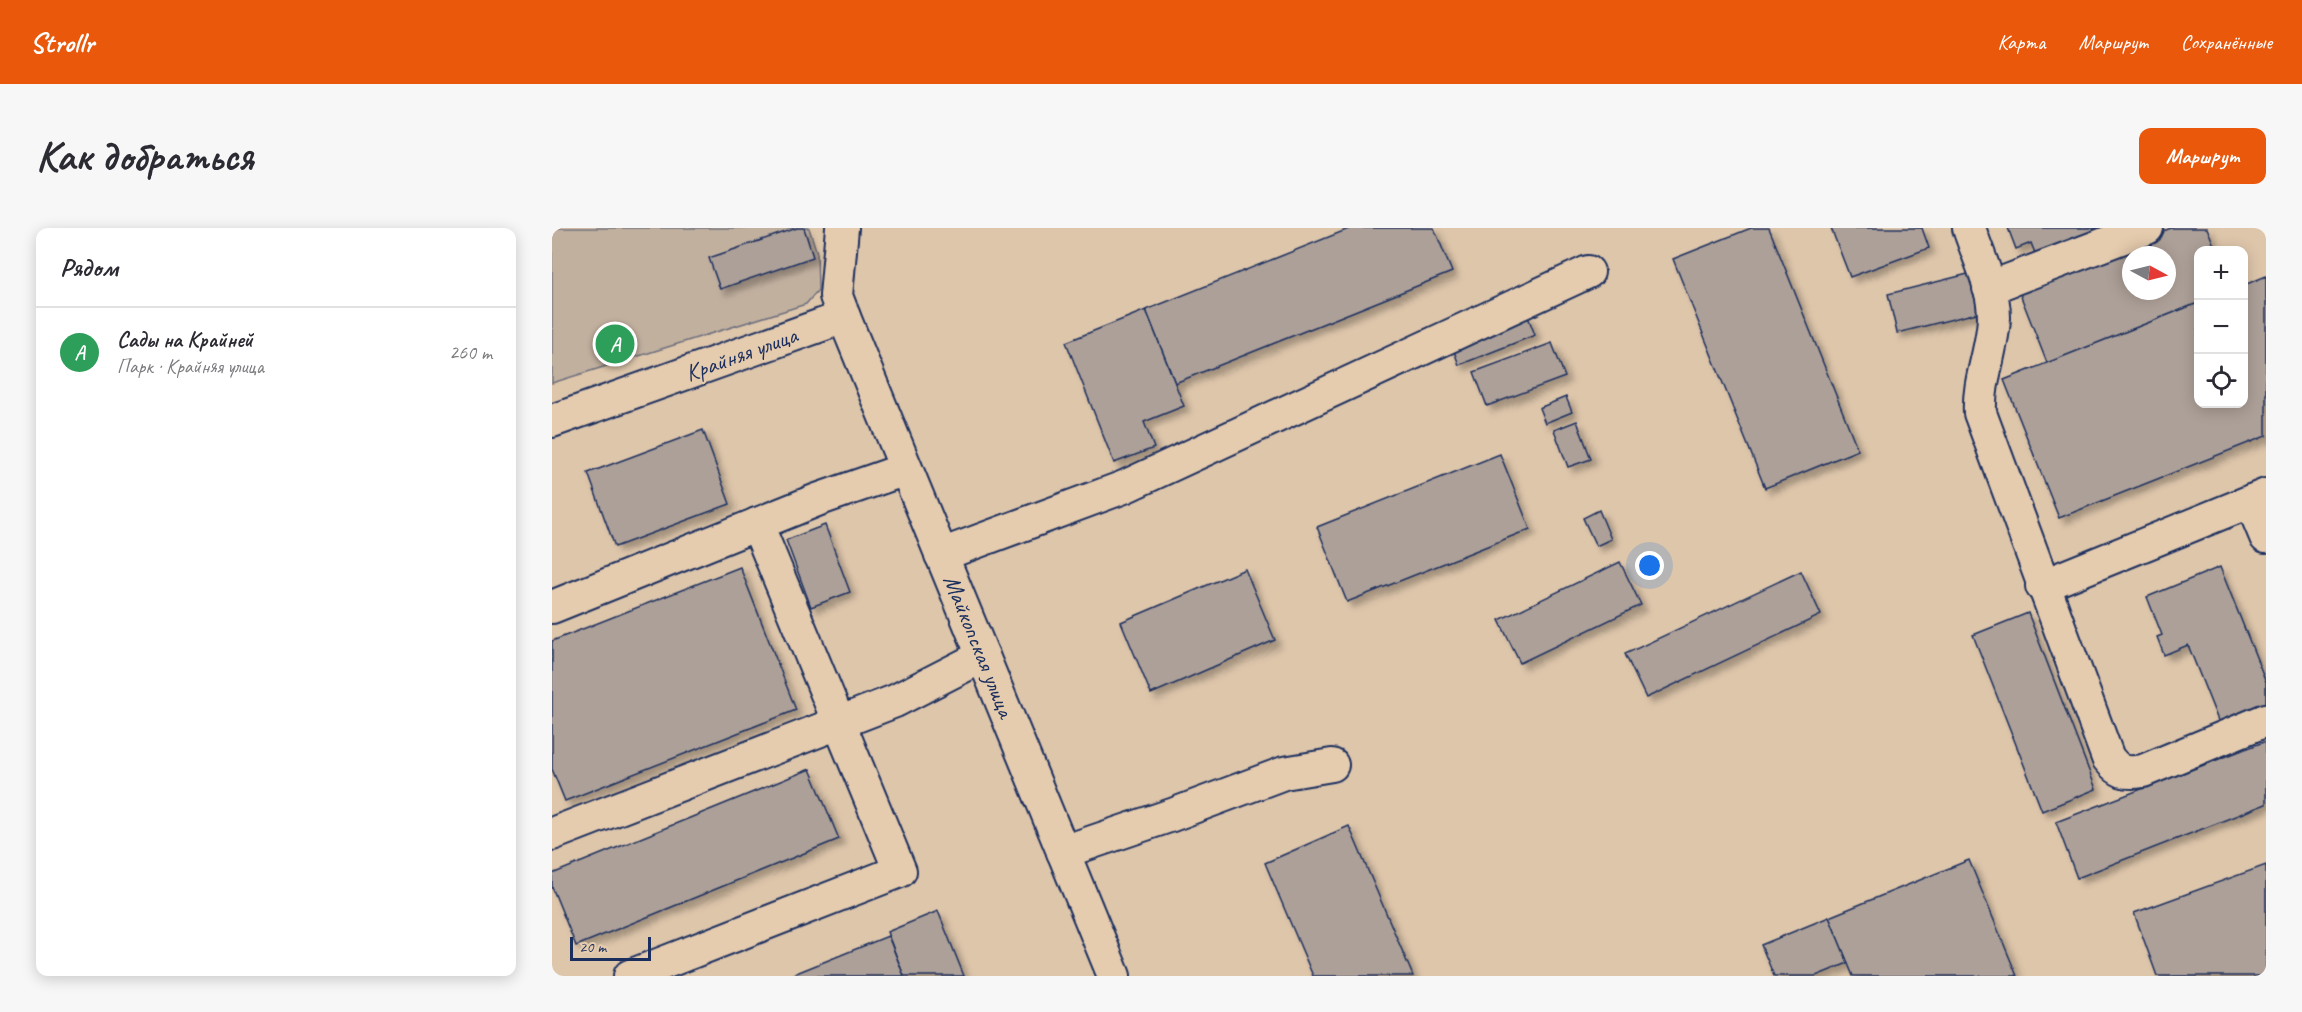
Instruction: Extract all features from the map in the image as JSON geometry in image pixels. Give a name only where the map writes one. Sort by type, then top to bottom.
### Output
[{"type":"street","points":[[842,228],[836,296],[844,317]]},
{"type":"street","points":[[1969,228],[1989,288],[1994,314],[1979,396],[1980,413],[2042,586],[2108,758],[2118,770],[2128,773],[2143,771],[2266,720]]},
{"type":"street","points":[[1989,288],[2147,228]]},
{"type":"street","points":[[941,555],[1124,487],[1588,272]]},
{"type":"street","name":"Крайняя улица","points":[[552,422],[844,317]]},
{"type":"street","name":"Майкопская улица","points":[[844,317],[1114,976]]},
{"type":"street","points":[[552,607],[757,524],[906,469]]},
{"type":"street","points":[[2042,586],[2259,498],[2266,537]]},
{"type":"street","points":[[630,976],[900,871],[757,524]]},
{"type":"street","points":[[552,834],[895,701],[983,656]]},
{"type":"street","points":[[1063,852],[1172,815],[1284,773],[1332,765]]},
{"type":"shaded area","points":[[552,228],[809,228],[817,253],[818,290],[806,304],[552,383]]},
{"type":"building","points":[[797,228],[804,228],[813,257],[720,289],[709,258]]},
{"type":"building","points":[[1351,228],[1434,228],[1452,272],[1175,383],[1146,310]]},
{"type":"building","points":[[1751,228],[1769,228],[1858,450],[1765,488],[1673,259]]},
{"type":"building","points":[[1831,228],[1922,228],[1929,248],[1850,277]]},
{"type":"building","points":[[2008,228],[2125,228],[2039,263],[2031,243],[2016,249]]},
{"type":"building","points":[[2171,228],[2207,228],[2214,246],[2194,246],[2194,305],[2047,363],[2018,289],[2122,248],[2122,300],[2176,300],[2176,246],[2126,246]]},
{"type":"building","points":[[1972,273],[1981,312],[1897,333],[1888,294]]},
{"type":"building","points":[[2266,276],[2266,436],[2059,518],[2004,380],[2194,305],[2194,408],[2248,408],[2248,283]]},
{"type":"building","points":[[1146,310],[1184,406],[1144,422],[1154,448],[1114,463],[1066,342]]},
{"type":"building","points":[[1527,314],[1535,335],[1459,365],[1451,343]]},
{"type":"building","points":[[1552,343],[1565,377],[1487,406],[1474,372]]},
{"type":"building","points":[[1566,397],[1572,412],[1545,423],[1539,408]]},
{"type":"building","points":[[1577,421],[1591,459],[1568,467],[1554,430]]},
{"type":"building","points":[[703,430],[730,504],[615,547],[588,473]]},
{"type":"building","points":[[1500,454],[1530,529],[1347,602],[1317,527]]},
{"type":"building","points":[[1599,510],[1611,539],[1596,546],[1583,518]]},
{"type":"building","points":[[825,525],[850,592],[811,607],[786,540]]},
{"type":"building","points":[[1620,562],[1641,605],[1520,663],[1499,620]]},
{"type":"building","points":[[740,567],[796,710],[565,801],[552,769],[552,641]]},
{"type":"building","points":[[2220,567],[2266,682],[2266,705],[2219,723],[2188,645],[2164,655],[2157,637],[2162,635],[2147,597]]},
{"type":"building","points":[[1245,569],[1275,640],[1151,694],[1121,622]]},
{"type":"building","points":[[1801,571],[1821,615],[1646,698],[1625,654]]},
{"type":"building","points":[[2028,613],[2096,789],[2042,811],[1973,635]]},
{"type":"building","points":[[2266,741],[2266,804],[2077,878],[2056,822]]},
{"type":"building","points":[[810,769],[839,839],[576,946],[552,887],[552,874]]},
{"type":"building","points":[[1349,826],[1413,976],[1313,976],[1265,863]]},
{"type":"building","points":[[1969,860],[2017,976],[1853,976],[1829,917]]},
{"type":"building","points":[[2266,865],[2266,976],[2157,976],[2134,913]]},
{"type":"building","points":[[938,911],[964,976],[904,976],[887,932]]},
{"type":"building","points":[[1829,917],[1848,963],[1816,976],[1774,976],[1761,945]]},
{"type":"building","points":[[888,936],[904,976],[789,976]]},
{"type":"place","name":"Сады на Крайней","points":[[615,344]]}]
